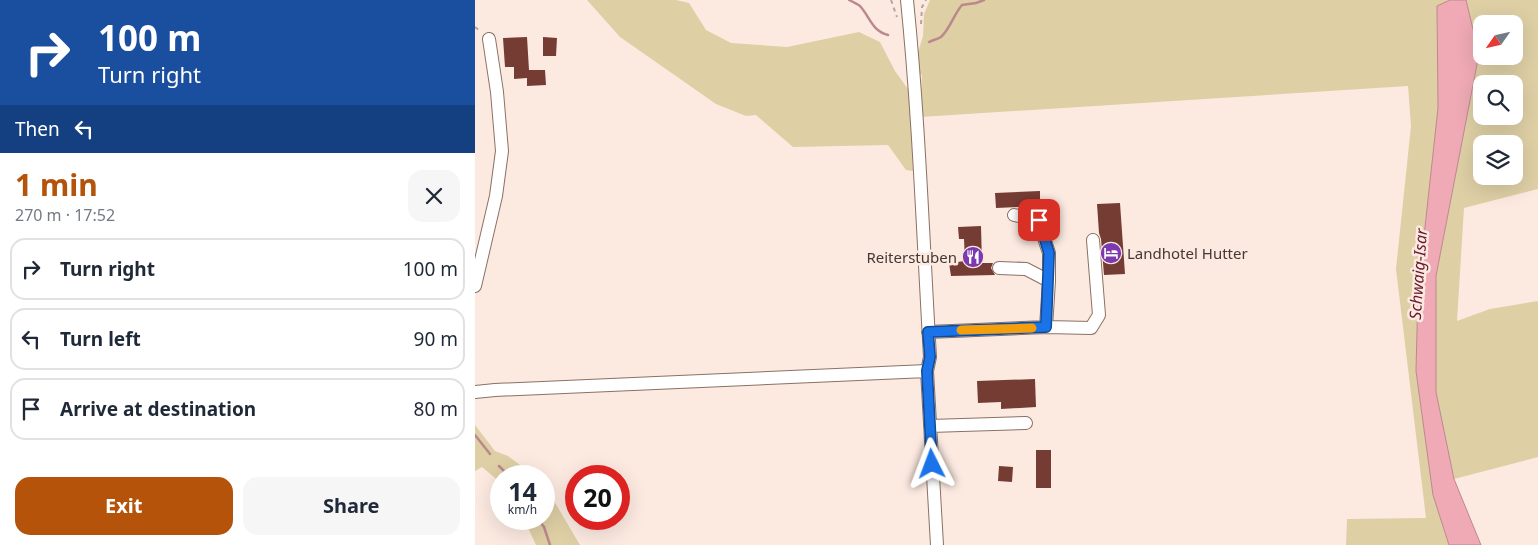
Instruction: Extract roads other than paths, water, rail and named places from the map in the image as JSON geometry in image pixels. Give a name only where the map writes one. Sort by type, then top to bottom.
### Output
[{"type":"lane","points":[[907,0],[917,126],[930,357],[927,371],[937,545]]},
{"type":"lane","points":[[475,286],[496,196],[502,151],[497,92],[489,39]]},
{"type":"lane","points":[[1015,215],[1039,220],[1049,253],[1046,327]]},
{"type":"lane","points":[[928,332],[1046,327],[1091,328],[1099,315],[1093,240]]},
{"type":"lane","points":[[999,268],[1026,269],[1049,281]]},
{"type":"lane","points":[[475,392],[927,371]]},
{"type":"lane","points":[[930,426],[1026,423]]},
{"type":"waterway","points":[[849,0],[860,6],[878,30],[888,35]]},
{"type":"waterway","points":[[929,42],[940,38],[944,34],[962,5],[984,0]]},
{"type":"waterway","points":[[475,435],[490,454]]},
{"type":"waterway","points":[[545,530],[550,545]]},
{"type":"place","name":"Landhotel Hutter","points":[[1111,253]]},
{"type":"place","name":"Reiterstuben","points":[[973,257]]},
{"type":"water label","name":"Schwaig-Isar","points":[[1418,274]]}]
